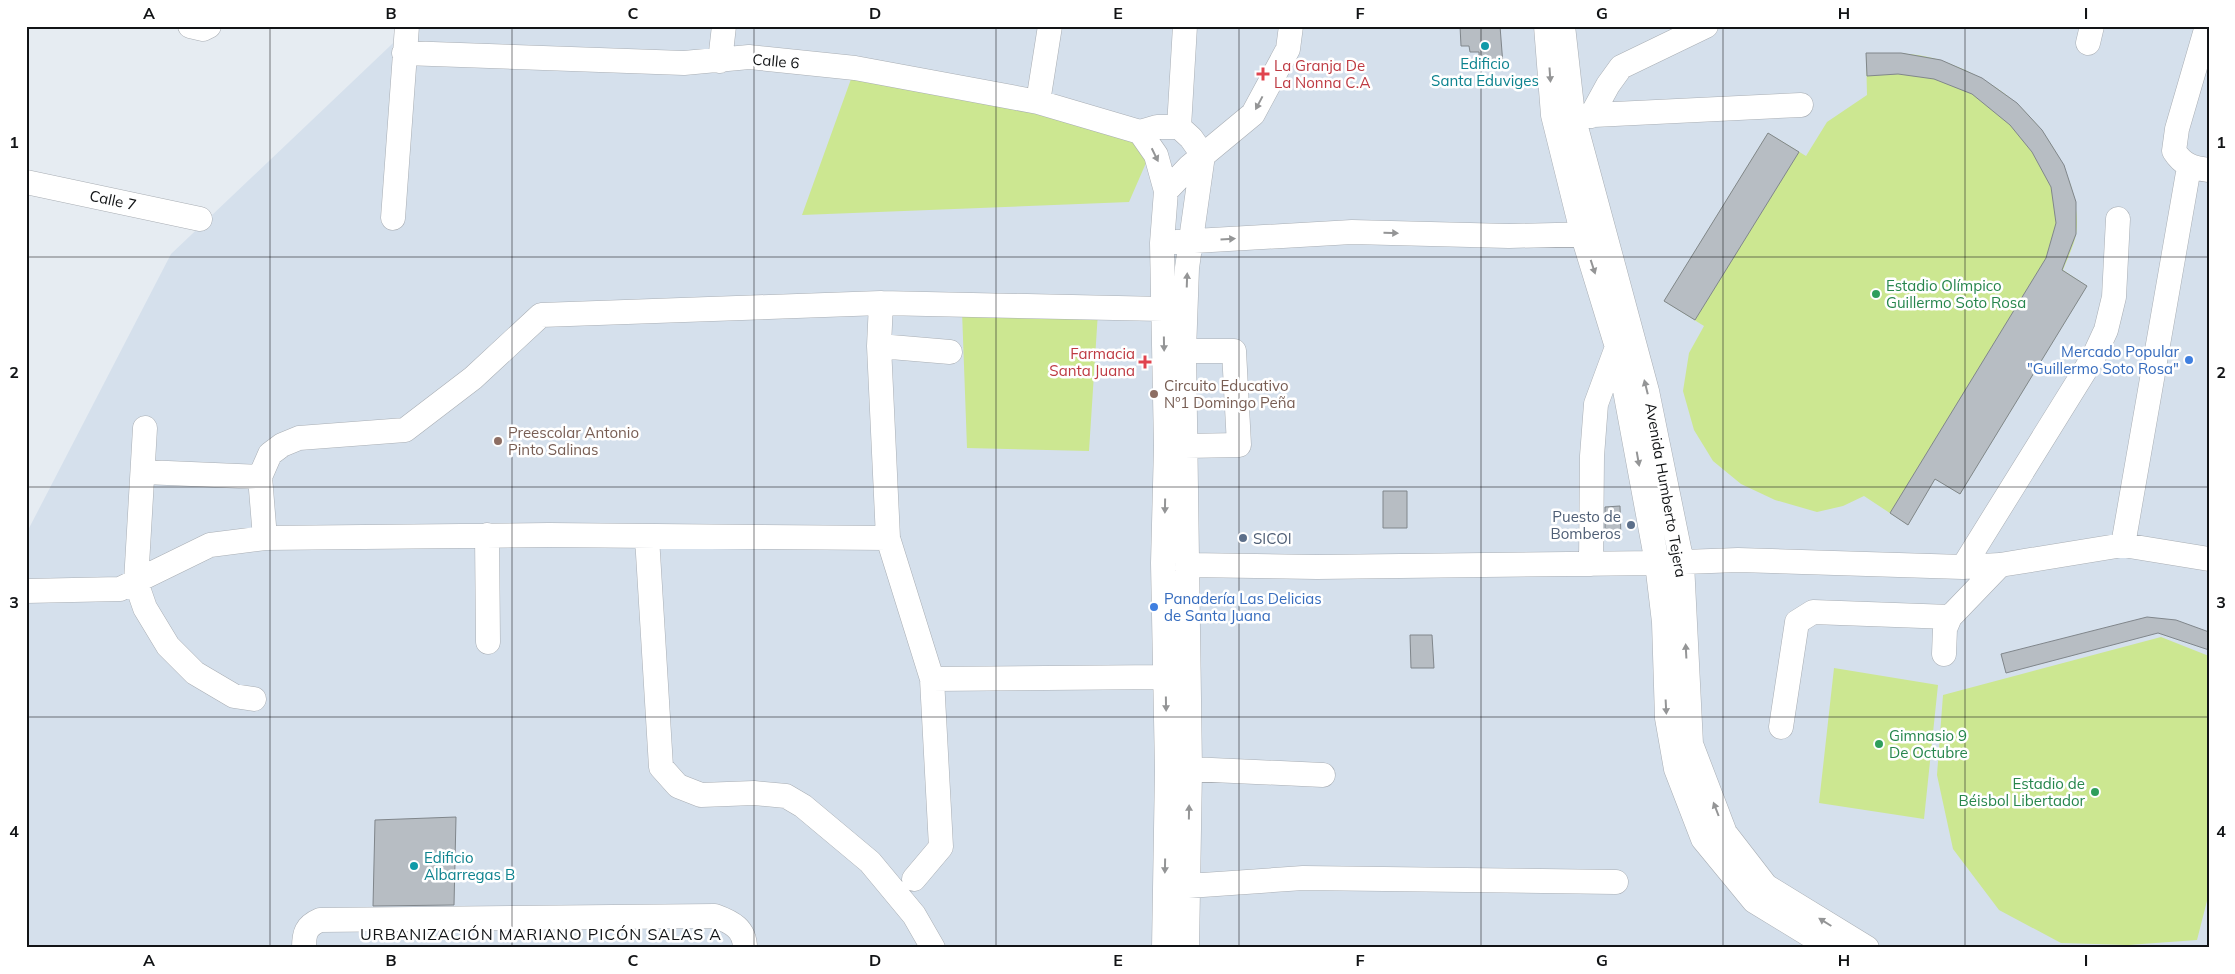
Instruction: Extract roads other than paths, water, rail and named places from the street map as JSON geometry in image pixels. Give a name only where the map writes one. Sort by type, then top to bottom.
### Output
[{"type":"street","points":[[190,26],[202,29],[209,26]]},
{"type":"street","points":[[393,218],[407,26]]},
{"type":"street","points":[[720,60],[724,26]]},
{"type":"street","points":[[1038,102],[1050,26]]},
{"type":"street","points":[[1179,127],[1185,26]]},
{"type":"street","points":[[1166,191],[1203,155],[1253,114],[1288,49],[1291,26]]},
{"type":"street","name":"Avenida Humberto Tejera","points":[[1546,26],[1553,115],[1647,391],[1682,563],[1691,744],[1725,833],[1766,886],[1867,948]]},
{"type":"street","name":"Avenida Humberto Tejera","points":[[1564,26],[1582,116],[1594,235],[1657,563],[1664,622],[1667,718],[1676,769],[1703,838],[1754,901],[1831,948]]},
{"type":"street","points":[[1582,116],[1621,67],[1706,26]]},
{"type":"street","points":[[2124,545],[2199,168],[2181,162],[2174,151],[2177,129],[2207,26]]},
{"type":"street","name":"Calle 6","points":[[404,53],[684,63],[749,57],[855,68],[1038,102],[1140,132]]},
{"type":"street","points":[[1582,116],[1801,105]]},
{"type":"street","points":[[1164,948],[1167,770],[1164,563],[1166,446],[1162,243],[1166,191],[1156,155],[1140,132],[1157,127],[1179,127],[1203,155],[1190,241],[1184,351],[1190,769],[1187,948]]},
{"type":"street","name":"Calle 7","points":[[26,182],[200,219]]},
{"type":"street","points":[[1963,566],[2098,347],[2106,330],[2114,297],[2118,218]]},
{"type":"street","points":[[1162,243],[1352,232],[1509,236],[1594,235]]},
{"type":"street","points":[[266,538],[260,477],[270,454],[282,445],[299,438],[405,430],[473,378],[540,315],[881,303],[1163,309]]},
{"type":"street","points":[[881,303],[879,346],[888,538],[932,679],[941,847],[914,879]]},
{"type":"street","points":[[879,346],[950,352]]},
{"type":"street","points":[[1591,564],[1592,456],[1596,404],[1617,347]]},
{"type":"street","points":[[1184,351],[1234,351],[1239,445],[1185,446]]},
{"type":"street","points":[[145,428],[144,472],[136,582],[145,608],[168,646],[195,673],[234,696],[254,699]]},
{"type":"street","points":[[144,472],[260,477]]},
{"type":"street","points":[[26,591],[120,589],[210,545],[266,538],[487,535],[888,538]]},
{"type":"street","points":[[487,535],[488,642]]},
{"type":"street","points":[[647,537],[661,767],[678,786],[702,795],[762,794],[786,796],[803,806],[870,862],[914,915],[933,948]]},
{"type":"street","points":[[1188,565],[1325,567],[1682,563],[1738,560],[1963,566],[2000,565],[2124,545],[2209,559]]},
{"type":"street","points":[[1944,654],[1946,629],[1950,617],[2000,565]]},
{"type":"street","points":[[1781,727],[1797,622],[1804,615],[1813,612],[1950,617]]},
{"type":"street","points":[[932,679],[1165,678]]},
{"type":"street","points":[[1190,769],[1323,775]]},
{"type":"street","points":[[1188,886],[1303,878],[1616,882]]},
{"type":"street","points":[[304,948],[304,934],[310,924],[320,920],[715,916],[733,923],[745,937],[745,948]]},
{"type":"place","name":"Edificio Santa Eduviges","points":[[1485,46]]},
{"type":"place","name":"La Granja De La Nonna C.A","points":[[1263,74]]},
{"type":"place","name":"Estadio Olímpico Guillermo Soto Rosa","points":[[1876,294]]},
{"type":"place","name":"Mercado Popular \"Guillermo Soto Rosa\"","points":[[2189,360]]},
{"type":"place","name":"Farmacia Santa Juana","points":[[1145,362]]},
{"type":"place","name":"Circuito Educativo Nº1 Domingo Peña","points":[[1154,394]]},
{"type":"place","name":"Preescolar Antonio Pinto Salinas","points":[[498,441]]},
{"type":"place","name":"Puesto de Bomberos","points":[[1631,525]]},
{"type":"place","name":"SICOI","points":[[1243,538]]},
{"type":"place","name":"Panadería Las Delicias de Santa Juana","points":[[1154,607]]},
{"type":"place","name":"Gimnasio 9 De Octubre","points":[[1879,744]]},
{"type":"place","name":"Estadio de Béisbol Libertador","points":[[2095,792]]},
{"type":"place","name":"Edificio Albarregas B","points":[[414,866]]},
{"type":"district","name":"URBANIZACIÓN MARIANO PICÓN SALAS A","points":[[541,934]]}]
